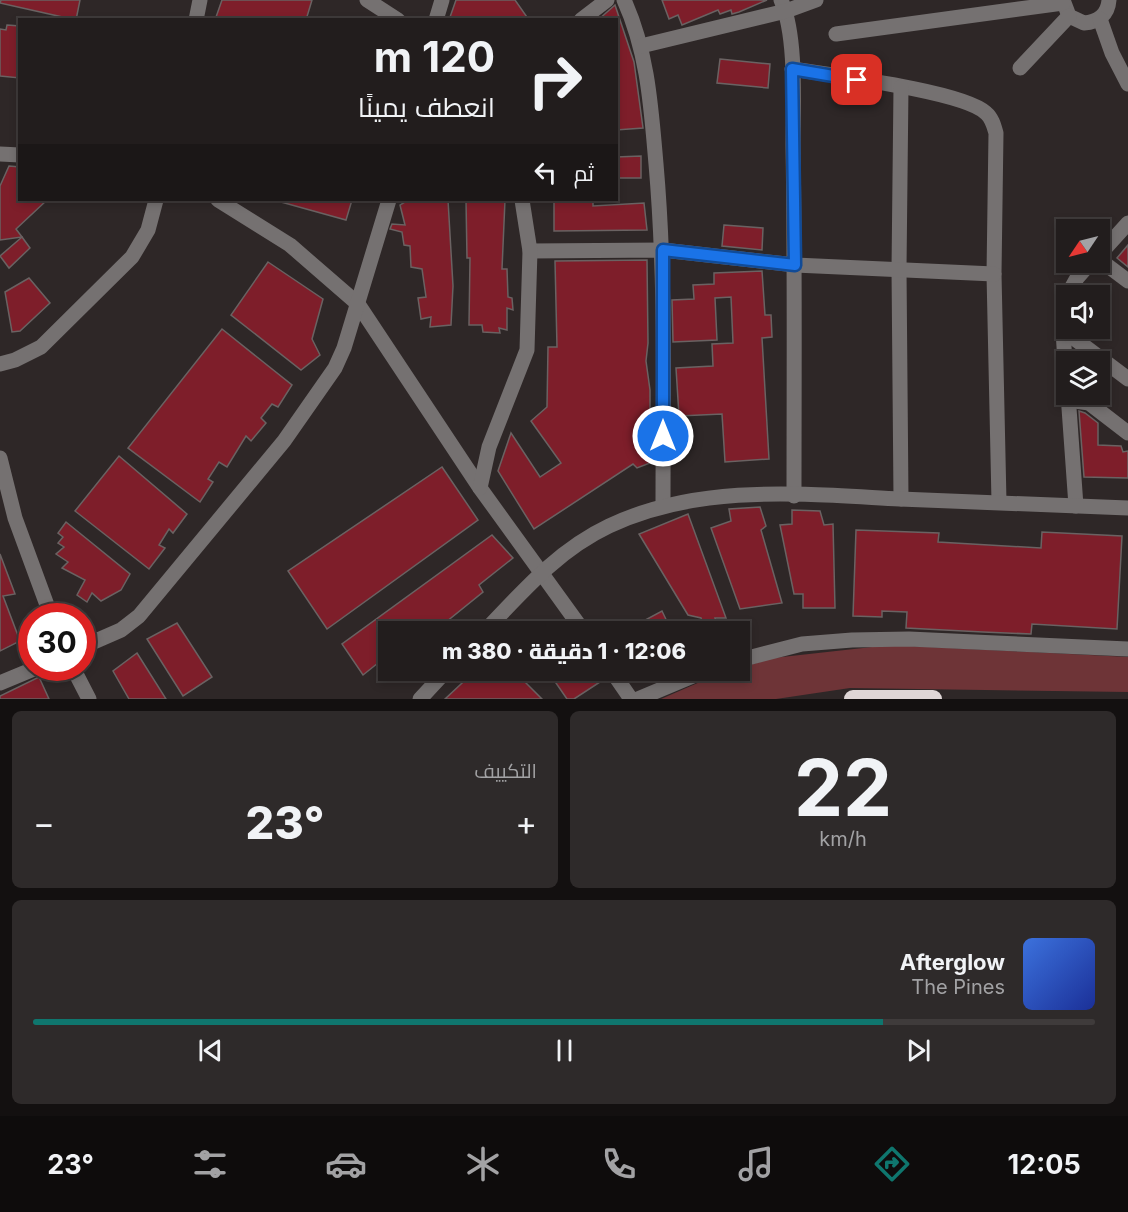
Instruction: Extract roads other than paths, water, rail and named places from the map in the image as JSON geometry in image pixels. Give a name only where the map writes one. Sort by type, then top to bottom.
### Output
[{"type":"highway","points":[[853,699],[933,699]]},
{"type":"street","points":[[196,18],[200,0]]},
{"type":"street","points":[[367,0],[395,18]]},
{"type":"street","points":[[437,18],[442,0]]},
{"type":"street","points":[[584,18],[607,0]]},
{"type":"street","points":[[624,0],[641,46],[650,88],[663,250],[663,505]]},
{"type":"street","points":[[641,46],[783,6],[816,0]]},
{"type":"street","points":[[836,34],[1065,6],[1084,23],[1100,19],[1106,13],[1109,0]]},
{"type":"street","points":[[783,6],[792,69],[795,265],[794,496]]},
{"type":"street","points":[[1020,68],[1065,6]]},
{"type":"street","points":[[1100,19],[1112,53],[1128,84]]},
{"type":"street","points":[[792,69],[901,87],[974,106],[986,112],[994,123],[996,133],[994,274],[999,502]]},
{"type":"street","points":[[901,87],[898,269],[901,499]]},
{"type":"street","points":[[0,154],[18,155]]},
{"type":"street","points":[[0,364],[30,354],[40,347],[132,257],[148,230],[156,201]]},
{"type":"street","points":[[220,201],[290,244],[358,304],[480,488],[576,621]]},
{"type":"street","points":[[96,641],[121,630],[139,616],[284,441],[335,368],[358,304],[389,201]]},
{"type":"street","points":[[480,488],[489,447],[526,350],[530,251],[522,201]]},
{"type":"street","points":[[1110,243],[1128,223]]},
{"type":"street","points":[[530,251],[663,250],[795,265],[994,274]]},
{"type":"street","points":[[1110,268],[1128,281]]},
{"type":"street","points":[[1075,339],[1128,379]]},
{"type":"street","points":[[1069,405],[1076,506]]},
{"type":"street","points":[[1092,405],[1128,433]]},
{"type":"street","points":[[0,458],[15,518],[46,603]]},
{"type":"street","points":[[495,621],[542,572],[579,543],[608,526],[663,505],[735,495],[1128,508]]},
{"type":"street","points":[[750,658],[802,645],[852,640],[909,639],[1128,649]]},
{"type":"street","points":[[0,683],[18,676]]},
{"type":"street","points":[[80,681],[89,699]]},
{"type":"street","points":[[420,699],[437,681]]},
{"type":"street","points":[[619,681],[631,699]]},
{"type":"street","points":[[638,699],[681,681]]}]
